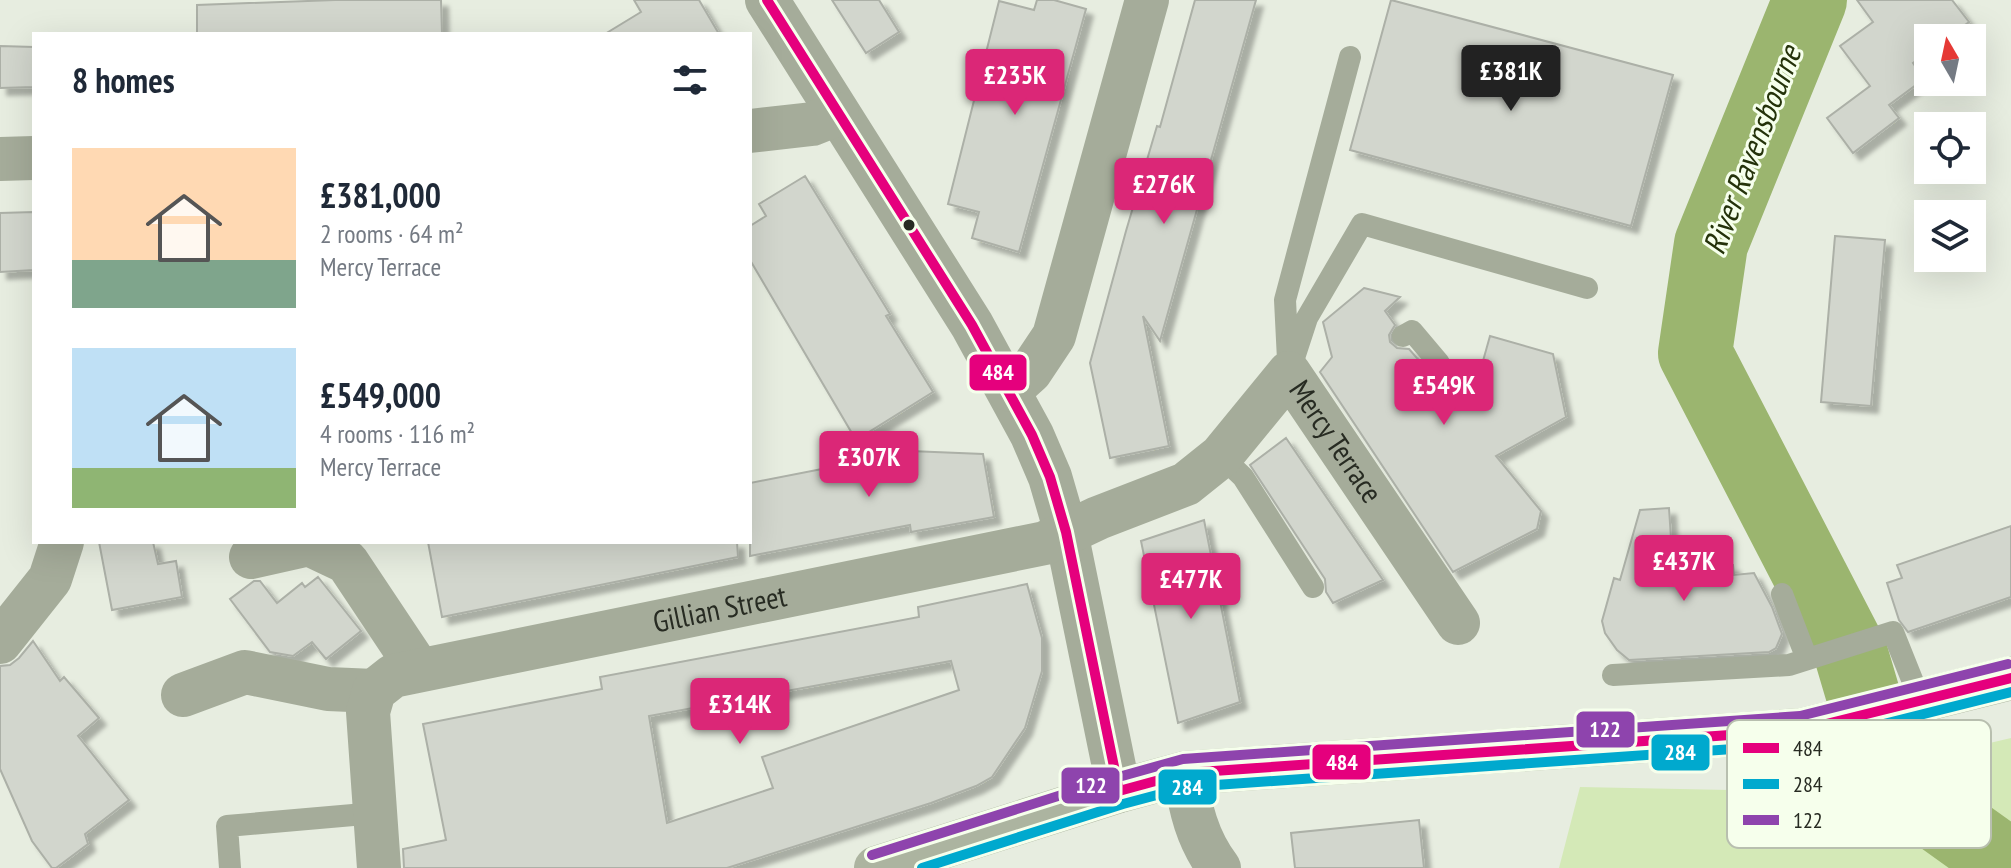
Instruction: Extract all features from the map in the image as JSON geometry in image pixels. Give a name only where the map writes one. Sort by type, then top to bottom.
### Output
[{"type":"main road","points":[[1844,720],[2011,678]]},
{"type":"main road","points":[[876,868],[1185,773],[1727,735]]},
{"type":"street","points":[[767,0],[972,325],[1010,390],[1050,477],[1066,532],[1119,791]]},
{"type":"street","points":[[1010,390],[1030,372],[1054,336],[1147,0]]},
{"type":"street","points":[[752,131],[812,124],[837,114]]},
{"type":"street","points":[[0,159],[32,158]]},
{"type":"street","name":"Mercy Terrace","points":[[1066,532],[1186,484],[1310,388],[1458,623]]},
{"type":"street","name":"Gillian Street","points":[[374,691],[393,676],[419,670],[1045,543],[1066,532]]},
{"type":"street","points":[[0,642],[50,579],[61,544]]},
{"type":"street","points":[[251,557],[309,544],[347,562],[419,670]]},
{"type":"street","points":[[183,695],[245,672],[328,689],[374,691],[368,712],[379,868]]},
{"type":"street","points":[[1185,773],[1199,835],[1219,868]]},
{"type":"lane","points":[[1310,388],[1285,300],[1350,57]]},
{"type":"lane","points":[[1310,388],[1307,318],[1362,224],[1587,288]]},
{"type":"lane","points":[[1403,336],[1412,331],[1439,363]]},
{"type":"lane","points":[[1221,456],[1243,477],[1313,587]]},
{"type":"lane","points":[[1782,594],[1816,657]]},
{"type":"lane","points":[[1613,675],[1789,665],[1893,632],[1936,698]]},
{"type":"lane","points":[[230,868],[227,826],[376,813]]},
{"type":"green space","points":[[2011,738],[2011,868],[1559,868],[1580,787],[1727,790],[1727,848],[1991,848],[1991,743]]},
{"type":"building","points":[[441,0],[442,32],[197,32],[197,5]]},
{"type":"building","points":[[634,0],[699,0],[718,32],[608,32],[641,12]]},
{"type":"building","points":[[832,0],[879,0],[899,32],[866,53]]},
{"type":"building","points":[[1037,0],[1054,0],[1086,9],[1019,252],[972,238],[979,212],[948,204],[999,1],[1034,10]]},
{"type":"building","points":[[1195,0],[1256,0],[1160,341],[1143,316],[1169,446],[1110,458],[1090,363]]},
{"type":"building","points":[[1391,0],[1673,75],[1631,226],[1350,150]]},
{"type":"building","points":[[1857,0],[1952,0],[1969,22],[1914,24],[1914,86],[1889,105],[1899,118],[1853,153],[1827,118],[1870,86],[1840,46],[1873,22]]},
{"type":"building","points":[[0,46],[32,47],[32,87],[0,88]]},
{"type":"building","points":[[805,176],[890,314],[886,316],[933,392],[856,440],[752,263],[752,225],[766,216],[759,204]]},
{"type":"building","points":[[32,212],[32,270],[0,272],[0,213]]},
{"type":"building","points":[[1835,236],[1885,240],[1871,406],[1821,402]]},
{"type":"building","points":[[1364,288],[1400,297],[1385,311],[1395,325],[1389,335],[1390,342],[1397,348],[1409,349],[1444,389],[1483,361],[1490,336],[1553,354],[1566,417],[1496,456],[1541,511],[1537,529],[1453,572],[1320,372],[1332,357],[1323,322]]},
{"type":"building","points":[[1286,438],[1383,580],[1333,603],[1326,592],[1325,579],[1250,465]]},
{"type":"building","points":[[861,449],[983,454],[994,517],[911,532],[910,525],[750,556],[752,483],[868,460]]},
{"type":"building","points":[[1669,508],[1673,569],[1733,565],[1734,575],[1754,573],[1782,634],[1776,648],[1769,652],[1629,660],[1617,650],[1605,633],[1602,621],[1614,578],[1620,580],[1640,510]]},
{"type":"building","points":[[1204,520],[1240,702],[1178,723],[1141,541]]},
{"type":"building","points":[[2011,526],[2011,597],[1908,632],[1899,620],[1887,583],[1902,578],[1897,565]]},
{"type":"building","points":[[99,544],[153,544],[158,564],[176,561],[182,597],[112,610]]},
{"type":"building","points":[[428,544],[737,544],[738,557],[442,617]]},
{"type":"building","points":[[318,577],[361,631],[326,659],[312,642],[293,656],[270,652],[230,599],[254,581],[260,581],[277,603],[302,583],[305,587]]},
{"type":"building","points":[[1027,584],[1042,638],[1042,671],[1025,728],[992,777],[976,786],[727,868],[404,868],[403,849],[446,840],[423,724],[602,689],[600,677],[919,617],[918,607]],"holes":[[[951,661],[959,690],[762,757],[773,788],[667,823],[649,716]]]},
{"type":"building","points":[[33,641],[60,681],[64,677],[99,718],[78,736],[129,800],[85,834],[88,844],[56,868],[52,868],[32,841],[0,769],[0,666],[10,665]]},
{"type":"building","points":[[1419,820],[1424,868],[1295,868],[1291,833]]},
{"type":"waterway","name":"River Ravensbourne","points":[[1810,0],[1711,244],[1695,353],[1851,654],[1871,720]]},
{"type":"waterway","name":"River Ravensbourne","points":[[1984,848],[2011,867]]},
{"type":"transit line","name":"484","points":[[767,0],[972,325],[1032,435],[1050,477],[1066,532],[1119,791]]},
{"type":"transit line","name":"122","points":[[1743,720],[1800,716],[2008,664]]},
{"type":"transit line","name":"484","points":[[1842,720],[2011,678]]},
{"type":"transit line","name":"284","points":[[1900,720],[2011,692]]},
{"type":"transit line","name":"122","points":[[872,855],[1183,759],[1727,721]]},
{"type":"transit line","name":"484","points":[[1119,791],[1185,773],[1727,735]]},
{"type":"transit line","name":"284","points":[[922,868],[1123,804],[1187,787],[1727,749]]}]
